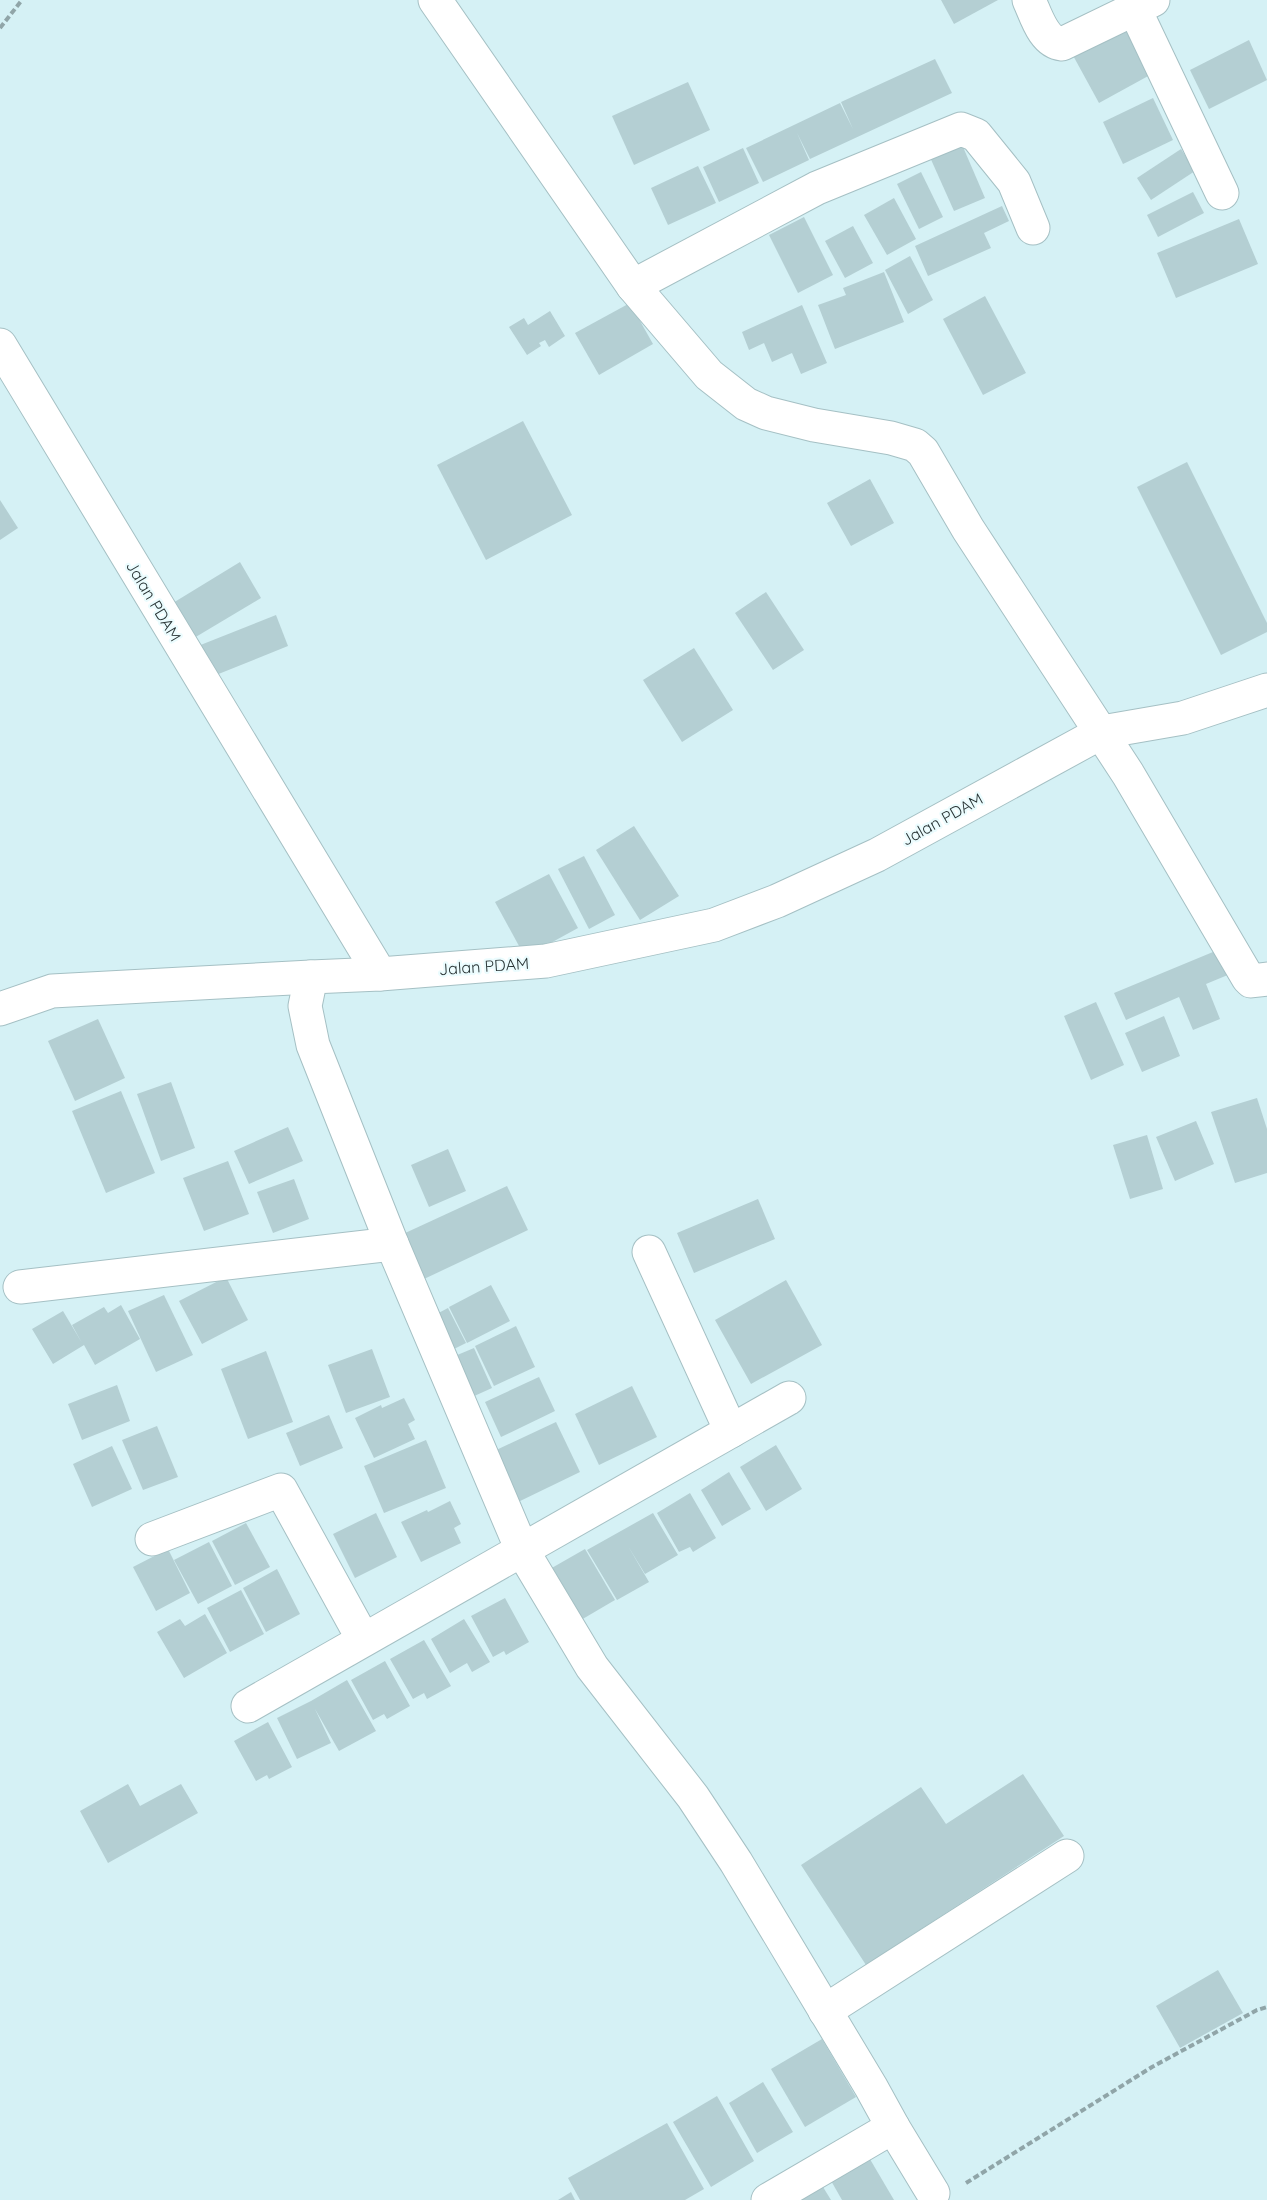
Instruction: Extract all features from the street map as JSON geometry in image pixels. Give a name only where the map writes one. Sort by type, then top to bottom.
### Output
[{"type":"street","points":[[435,0],[633,286],[709,375],[746,404],[766,413],[814,425],[891,438],[915,446],[923,452],[969,529],[1128,774],[1248,978],[1251,981],[1267,979]]},
{"type":"street","points":[[1029,0],[1049,38],[1062,44],[1144,5],[1221,193]]},
{"type":"street","points":[[633,286],[818,188],[961,129],[976,135],[1014,182],[1034,228]]},
{"type":"street","name":"Jalan PDAM","points":[[0,345],[380,974],[546,961],[714,925],[777,901],[877,855],[1105,737],[1184,718],[1267,690]]},
{"type":"street","points":[[0,1008],[52,991],[380,974]]},
{"type":"street","points":[[311,977],[306,1006],[313,1045],[392,1244],[522,1550],[592,1667],[669,1765],[718,1834],[933,2193]]},
{"type":"street","points":[[20,1287],[392,1244]]},
{"type":"street","points":[[649,1252],[731,1431]]},
{"type":"street","points":[[248,1706],[789,1398]]},
{"type":"street","points":[[153,1539],[281,1490],[363,1639]]},
{"type":"street","points":[[825,2011],[1067,1856]]},
{"type":"street","points":[[768,2200],[893,2127]]},
{"type":"path","points":[[0,28],[22,0]]},
{"type":"path","points":[[933,2193],[941,2195],[950,2193],[1152,2067],[1257,2010],[1267,2007]]},
{"type":"building","points":[[941,0],[998,0],[954,24]]},
{"type":"building","points":[[1122,22],[1150,75],[1099,103],[1070,50]]},
{"type":"building","points":[[1249,40],[1267,80],[1209,109],[1190,70]]},
{"type":"building","points":[[935,59],[952,93],[810,159],[797,133],[809,160],[763,182],[746,148],[840,103],[853,129],[841,102]]},
{"type":"building","points":[[688,82],[710,130],[634,165],[612,116]]},
{"type":"building","points":[[1153,98],[1173,140],[1123,164],[1103,122]]},
{"type":"building","points":[[960,140],[985,198],[954,211],[929,155]]},
{"type":"building","points":[[743,148],[759,183],[719,202],[703,167]]},
{"type":"building","points":[[1181,149],[1195,171],[1151,200],[1137,178]]},
{"type":"building","points":[[698,166],[716,203],[668,225],[651,188]]},
{"type":"building","points":[[921,172],[943,217],[919,229],[897,184]]},
{"type":"building","points":[[1193,192],[1204,213],[1158,237],[1147,215]]},
{"type":"building","points":[[894,198],[916,239],[887,255],[864,215]]},
{"type":"building","points":[[1002,206],[1009,221],[984,233],[991,248],[928,276],[915,246]]},
{"type":"building","points":[[804,217],[833,275],[798,293],[769,235]]},
{"type":"building","points":[[1239,219],[1258,264],[1176,298],[1157,253]]},
{"type":"building","points":[[853,226],[873,263],[845,278],[825,241]]},
{"type":"building","points":[[910,256],[933,300],[908,314],[885,270]]},
{"type":"building","points":[[884,272],[904,322],[835,349],[818,305],[846,295],[843,288]]},
{"type":"building","points":[[985,296],[1026,373],[983,395],[943,319]]},
{"type":"building","points":[[630,303],[653,344],[599,375],[575,333]]},
{"type":"building","points":[[802,305],[827,363],[801,374],[792,353],[772,362],[764,343],[749,350],[742,332]]},
{"type":"building","points":[[550,311],[565,336],[549,347],[545,340],[539,343],[541,346],[527,355],[509,327],[524,318],[528,325]]},
{"type":"building","points":[[523,421],[572,515],[486,560],[437,465]]},
{"type":"building","points":[[1187,462],[1267,623],[1267,632],[1221,655],[1137,487]]},
{"type":"building","points":[[870,479],[894,523],[851,546],[827,503]]},
{"type":"building","points":[[0,500],[18,528],[0,540]]},
{"type":"building","points":[[240,562],[261,598],[189,641],[168,606]]},
{"type":"building","points":[[766,592],[804,650],[773,670],[735,613]]},
{"type":"building","points":[[276,615],[288,646],[211,677],[198,646]]},
{"type":"building","points":[[694,648],[733,710],[682,742],[643,680]]},
{"type":"building","points":[[634,826],[679,896],[640,920],[596,850]]},
{"type":"building","points":[[584,856],[615,915],[589,929],[558,869]]},
{"type":"building","points":[[549,874],[578,928],[525,957],[495,902]]},
{"type":"building","points":[[1225,947],[1235,972],[1206,984],[1220,1019],[1193,1030],[1179,997],[1126,1020],[1114,993]]},
{"type":"building","points":[[1096,1002],[1124,1065],[1091,1080],[1064,1016]]},
{"type":"building","points":[[1164,1016],[1180,1056],[1142,1072],[1125,1033]]},
{"type":"building","points":[[98,1019],[125,1078],[75,1101],[48,1041]]},
{"type":"building","points":[[171,1082],[195,1148],[161,1161],[137,1094]]},
{"type":"building","points":[[121,1091],[155,1173],[106,1193],[72,1111]]},
{"type":"building","points":[[1257,1098],[1267,1129],[1267,1173],[1235,1183],[1211,1112]]},
{"type":"building","points":[[1196,1121],[1214,1164],[1175,1181],[1156,1137]]},
{"type":"building","points":[[288,1127],[303,1161],[249,1184],[234,1151]]},
{"type":"building","points":[[1147,1135],[1163,1189],[1130,1199],[1113,1145]]},
{"type":"building","points":[[448,1149],[466,1191],[429,1207],[411,1165]]},
{"type":"building","points":[[228,1161],[249,1214],[204,1231],[183,1178]]},
{"type":"building","points":[[294,1179],[309,1219],[273,1233],[257,1192]]},
{"type":"building","points":[[507,1186],[528,1230],[424,1279],[403,1234]]},
{"type":"building","points":[[758,1199],[775,1239],[694,1273],[677,1233]]},
{"type":"building","points":[[226,1277],[248,1320],[202,1344],[179,1301]]},
{"type":"building","points":[[786,1280],[822,1345],[751,1384],[715,1320]]},
{"type":"building","points":[[491,1285],[510,1321],[467,1343],[449,1307]]},
{"type":"building","points":[[164,1295],[193,1355],[156,1372],[128,1311]]},
{"type":"building","points":[[121,1305],[140,1339],[95,1365],[84,1345],[53,1364],[32,1329],[63,1311],[82,1343],[72,1325],[104,1307],[108,1313]]},
{"type":"building","points":[[448,1308],[466,1343],[442,1355],[425,1320]]},
{"type":"building","points":[[516,1326],[535,1367],[494,1386],[475,1346]]},
{"type":"building","points":[[474,1348],[492,1388],[461,1402],[443,1361]]},
{"type":"building","points":[[372,1349],[390,1397],[346,1413],[328,1365]]},
{"type":"building","points":[[266,1351],[293,1422],[248,1439],[221,1369]]},
{"type":"building","points":[[539,1377],[555,1411],[501,1437],[485,1402]]},
{"type":"building","points":[[117,1385],[130,1421],[82,1440],[68,1404]]},
{"type":"building","points":[[632,1386],[657,1437],[599,1465],[575,1414]]},
{"type":"building","points":[[404,1398],[415,1420],[408,1424],[415,1439],[374,1458],[355,1418],[381,1405],[382,1408]]},
{"type":"building","points":[[329,1415],[343,1448],[300,1466],[286,1433]]},
{"type":"building","points":[[556,1422],[580,1472],[516,1503],[492,1452]]},
{"type":"building","points":[[157,1426],[178,1477],[143,1490],[122,1440]]},
{"type":"building","points":[[426,1440],[446,1488],[384,1513],[364,1466]]},
{"type":"building","points":[[776,1445],[802,1489],[766,1511],[740,1467]]},
{"type":"building","points":[[112,1446],[132,1489],[92,1507],[73,1464]]},
{"type":"building","points":[[729,1472],[751,1509],[722,1526],[701,1490]]},
{"type":"building","points":[[690,1493],[716,1538],[693,1552],[690,1547],[679,1552],[657,1513]]},
{"type":"building","points":[[450,1501],[461,1524],[454,1528],[461,1543],[421,1562],[401,1522]]},
{"type":"building","points":[[376,1513],[397,1557],[355,1578],[333,1534]]},
{"type":"building","points":[[653,1513],[678,1555],[645,1574],[628,1546],[649,1582],[617,1600],[587,1550]]},
{"type":"building","points":[[246,1523],[270,1567],[235,1585],[212,1541]]},
{"type":"building","points":[[209,1542],[232,1586],[198,1604],[174,1560]]},
{"type":"building","points":[[168,1549],[190,1593],[156,1611],[133,1567]]},
{"type":"building","points":[[585,1549],[615,1600],[569,1627],[550,1569]]},
{"type":"building","points":[[277,1569],[300,1614],[266,1632],[243,1588]]},
{"type":"building","points":[[241,1590],[264,1634],[230,1652],[207,1608]]},
{"type":"building","points":[[505,1598],[529,1642],[506,1655],[504,1651],[493,1657],[471,1616]]},
{"type":"building","points":[[205,1614],[227,1653],[184,1678],[157,1632],[180,1619],[185,1626]]},
{"type":"building","points":[[464,1619],[490,1662],[472,1672],[467,1663],[450,1673],[431,1639]]},
{"type":"building","points":[[424,1640],[451,1686],[427,1699],[424,1693],[413,1699],[390,1659]]},
{"type":"building","points":[[385,1661],[410,1706],[387,1719],[384,1714],[373,1720],[351,1680]]},
{"type":"building","points":[[347,1680],[376,1731],[339,1751],[315,1709],[331,1743],[297,1759],[277,1718]]},
{"type":"building","points":[[268,1722],[292,1767],[269,1779],[267,1775],[256,1781],[234,1741]]},
{"type":"building","points":[[1023,1774],[1064,1836],[866,1965],[801,1865],[921,1787],[946,1824]]},
{"type":"building","points":[[128,1784],[140,1806],[181,1784],[198,1813],[108,1863],[80,1811]]},
{"type":"building","points":[[1218,1970],[1243,2013],[1180,2048],[1156,2006]]},
{"type":"building","points":[[822,2039],[856,2097],[805,2127],[771,2069]]},
{"type":"building","points":[[763,2082],[793,2132],[757,2153],[729,2103]]},
{"type":"building","points":[[717,2096],[754,2161],[711,2187],[673,2122]]},
{"type":"building","points":[[667,2123],[704,2189],[685,2200],[580,2200],[568,2178]]},
{"type":"building","points":[[864,2149],[894,2200],[842,2200],[826,2172]]},
{"type":"building","points":[[815,2174],[831,2200],[795,2200]]},
{"type":"building","points":[[571,2192],[575,2200],[558,2200]]}]
